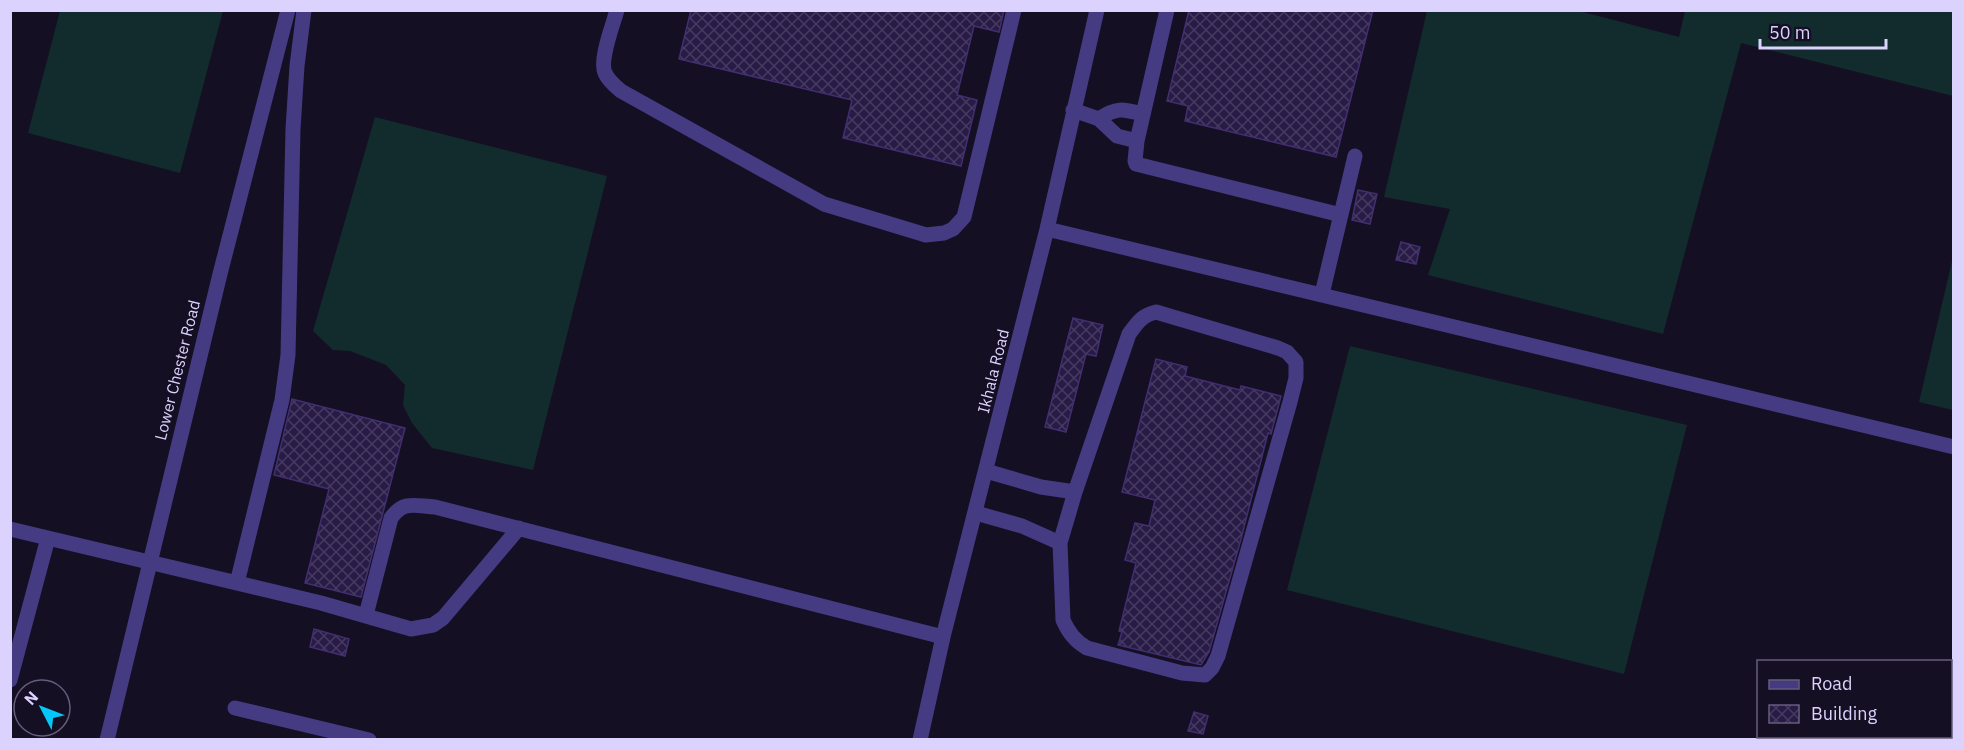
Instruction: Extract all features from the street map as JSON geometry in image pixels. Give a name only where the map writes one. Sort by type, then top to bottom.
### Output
[{"type":"street","name":"Lower Chester Road","points":[[107,740],[220,274],[288,10]]},
{"type":"street","points":[[237,583],[282,400],[288,355],[293,129],[297,66],[304,10]]},
{"type":"street","points":[[616,10],[603,61],[603,71],[621,91],[824,204],[926,235],[944,234],[953,229],[964,217],[1014,10]]},
{"type":"street","name":"Ikhala Road","points":[[920,740],[943,637],[1047,230],[1097,10]]},
{"type":"street","points":[[1167,10],[1142,114],[1137,141],[1136,165],[1341,215]]},
{"type":"street","points":[[1099,120],[1107,113],[1122,109],[1142,114]]},
{"type":"street","points":[[1073,110],[1099,120],[1117,136],[1137,141]]},
{"type":"street","points":[[1322,294],[1355,156]]},
{"type":"street","points":[[1047,230],[1322,294],[1953,447]]},
{"type":"street","points":[[1156,312],[1263,343],[1287,352],[1296,362],[1296,378],[1290,402],[1218,656],[1212,668],[1205,675],[1182,673],[1087,648],[1077,642],[1063,620],[1060,543],[1075,492],[1130,334],[1140,319],[1147,314],[1156,312]]},
{"type":"street","points":[[986,471],[1041,487],[1075,492]]},
{"type":"street","points":[[366,615],[391,518],[397,510],[406,505],[435,507],[943,637]]},
{"type":"street","points":[[976,513],[1022,526],[1060,543]]},
{"type":"street","points":[[10,529],[366,615],[411,629],[432,625],[443,618],[519,528]]},
{"type":"street","points":[[10,680],[48,538]]},
{"type":"street","points":[[235,708],[369,740]]},
{"type":"green space","points":[[60,11],[223,11],[180,173],[28,133]]},
{"type":"green space","points":[[1427,11],[1579,11],[1679,37],[1685,11],[1953,11],[1953,96],[1741,43],[1663,334],[1428,275],[1450,209],[1384,197]]},
{"type":"green space","points":[[375,117],[607,176],[533,470],[432,448],[412,423],[403,405],[405,385],[386,365],[350,351],[333,350],[313,331]]},
{"type":"green space","points":[[1953,257],[1954,410],[1919,402]]},
{"type":"green space","points":[[1350,346],[1687,425],[1624,674],[1287,590]]},
{"type":"building","points":[[691,10],[1004,10],[999,32],[974,26],[957,95],[977,100],[961,166],[843,138],[852,100],[679,59]]},
{"type":"building","points":[[1189,10],[1373,10],[1336,157],[1185,121],[1188,106],[1167,101]]},
{"type":"building","points":[[1358,190],[1377,194],[1370,224],[1352,220]]},
{"type":"building","points":[[1401,242],[1420,247],[1416,264],[1396,260]]},
{"type":"building","points":[[1073,318],[1103,325],[1096,356],[1086,354],[1066,432],[1045,427]]},
{"type":"building","points":[[1156,359],[1187,367],[1185,376],[1240,390],[1241,386],[1281,396],[1271,434],[1268,433],[1209,652],[1201,665],[1118,645],[1122,632],[1119,631],[1136,563],[1125,560],[1135,523],[1149,526],[1155,500],[1122,492]]},
{"type":"building","points":[[292,399],[405,428],[361,597],[305,583],[329,489],[274,475]]},
{"type":"building","points":[[314,629],[349,639],[345,656],[310,647]]},
{"type":"building","points":[[1194,712],[1208,716],[1203,734],[1188,731]]}]
